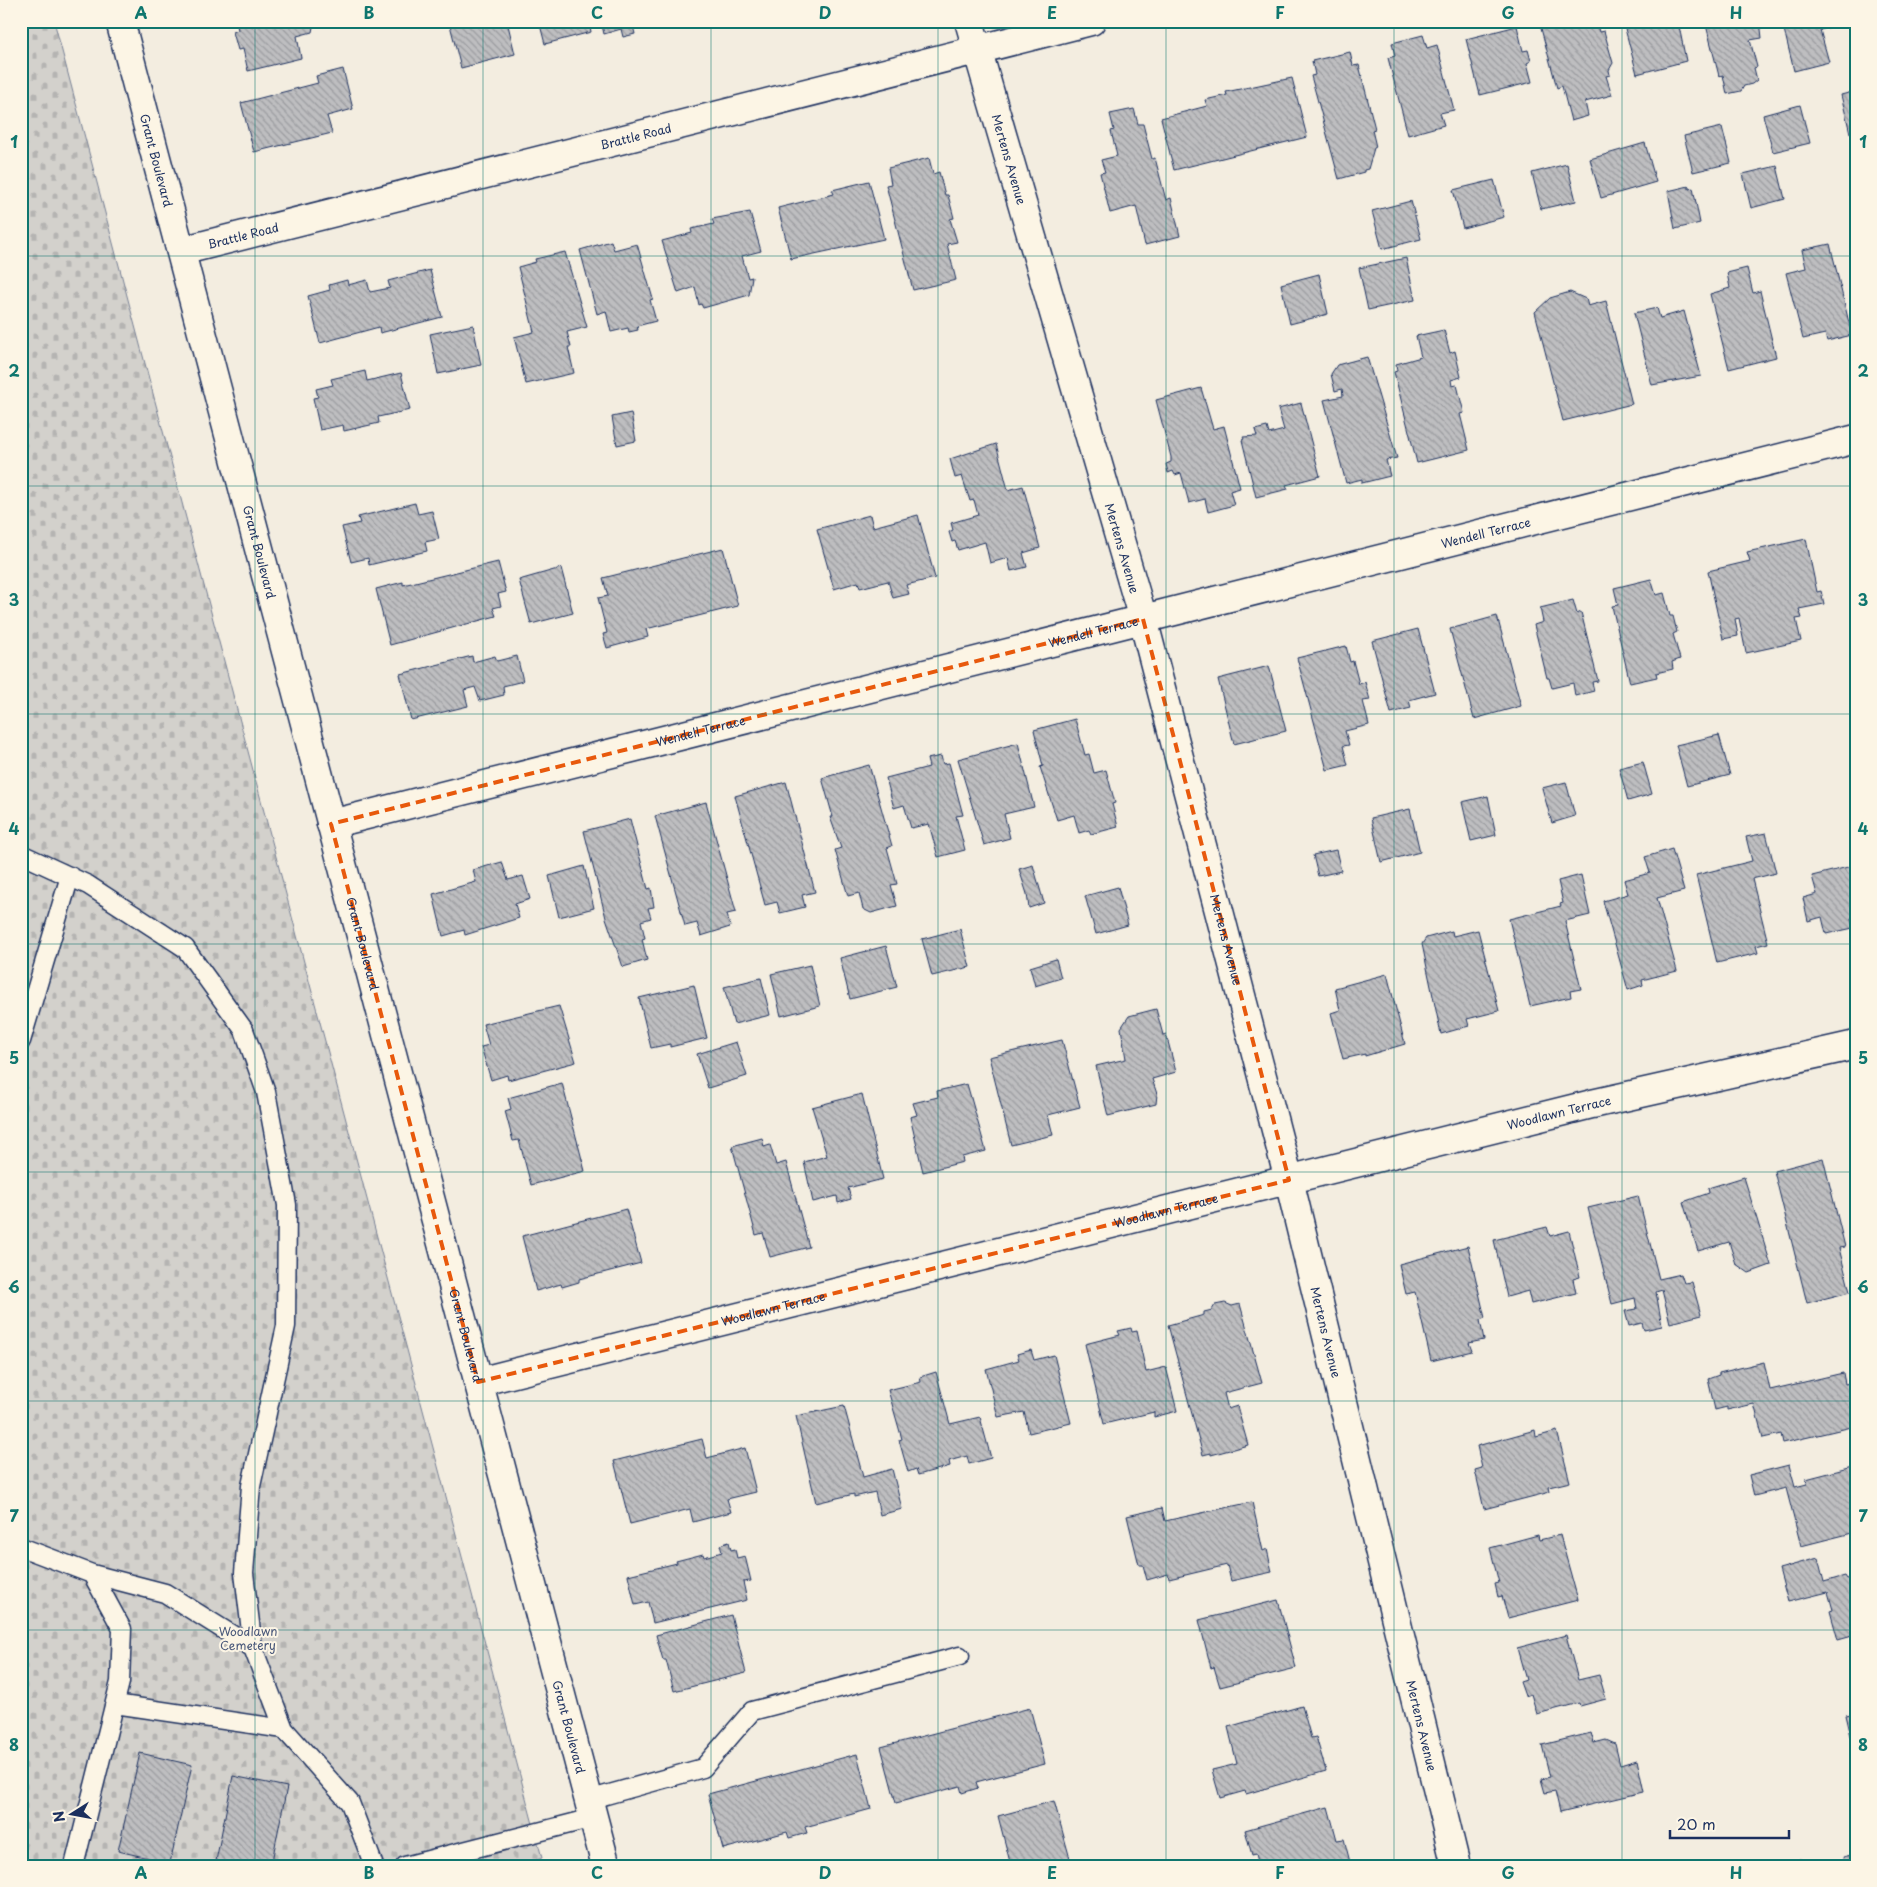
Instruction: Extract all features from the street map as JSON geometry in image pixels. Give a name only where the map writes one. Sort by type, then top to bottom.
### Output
[{"type":"street","name":"Grant Boulevard","points":[[120,21],[606,1866]]},
{"type":"street","name":"Mertens Avenue","points":[[969,21],[1143,619],[1289,1180],[1456,1866]]},
{"type":"street","name":"Brattle Road","points":[[181,251],[1091,21]]},
{"type":"street","name":"Wendell Terrace","points":[[330,824],[1856,439]]},
{"type":"street","name":"Woodlawn Terrace","points":[[478,1382],[1592,1104],[1856,1045]]},
{"type":"lane","points":[[21,854],[88,885],[185,948],[244,1030],[266,1092],[287,1206],[286,1326],[251,1486],[244,1574],[253,1648],[284,1729],[350,1803],[374,1866]]},
{"type":"lane","points":[[21,1041],[70,876]]},
{"type":"lane","points":[[21,1547],[92,1574],[165,1593],[253,1648]]},
{"type":"lane","points":[[74,1866],[120,1682],[122,1628],[92,1574]]},
{"type":"lane","points":[[405,1866],[591,1809],[703,1768],[752,1711],[960,1656]]},
{"type":"lane","points":[[115,1704],[284,1729]]},
{"type":"highlighted area","points":[[1143,619],[1289,1180],[478,1382],[331,824]]},
{"type":"green space","name":"Woodlawn Cemetery","points":[[21,21],[54,21],[542,1858],[519,1866],[21,1866]]},
{"type":"building","points":[[236,21],[312,21],[313,27],[312,32],[297,36],[301,58],[248,71],[243,49],[238,50],[233,32],[238,30]]},
{"type":"building","points":[[449,21],[507,21],[515,54],[461,68]]},
{"type":"building","points":[[539,21],[589,21],[591,32],[545,44]]},
{"type":"building","points":[[601,21],[650,21],[633,26],[635,34],[623,37],[621,29],[604,34]]},
{"type":"building","points":[[1539,21],[1596,21],[1599,32],[1604,31],[1613,63],[1609,70],[1610,75],[1606,76],[1612,95],[1585,102],[1588,116],[1571,121],[1562,86],[1557,88]]},
{"type":"building","points":[[1623,21],[1678,21],[1686,61],[1637,74]]},
{"type":"building","points":[[1705,21],[1760,21],[1762,38],[1750,40],[1757,67],[1754,68],[1757,80],[1752,84],[1744,86],[1741,91],[1727,94],[1723,75],[1719,76]]},
{"type":"building","points":[[1782,21],[1833,21],[1834,26],[1820,30],[1829,62],[1794,71]]},
{"type":"building","points":[[1517,26],[1523,51],[1528,50],[1531,61],[1527,63],[1532,82],[1480,95],[1466,39]]},
{"type":"building","points":[[1423,35],[1427,48],[1437,45],[1454,110],[1440,113],[1444,125],[1408,135],[1388,58],[1395,56],[1392,43]]},
{"type":"building","points":[[1350,52],[1353,66],[1359,65],[1375,129],[1372,130],[1376,147],[1374,148],[1368,169],[1364,170],[1364,172],[1339,179],[1311,76],[1315,75],[1312,61]]},
{"type":"building","points":[[343,69],[353,109],[327,116],[332,133],[254,152],[241,103],[318,83],[316,76]]},
{"type":"building","points":[[1292,78],[1307,137],[1174,170],[1161,118],[1207,106],[1205,100],[1227,95],[1226,92]]},
{"type":"building","points":[[1856,91],[1856,131],[1850,133],[1841,95]]},
{"type":"building","points":[[1800,105],[1810,143],[1773,152],[1763,115]]},
{"type":"building","points":[[1134,109],[1138,124],[1143,124],[1152,159],[1155,158],[1166,200],[1171,198],[1180,236],[1145,245],[1136,206],[1110,213],[1100,173],[1105,172],[1101,160],[1117,156],[1111,131],[1114,130],[1110,114]]},
{"type":"building","points":[[1722,127],[1731,163],[1693,172],[1684,136]]},
{"type":"building","points":[[1645,143],[1656,182],[1601,198],[1590,159]]},
{"type":"building","points":[[929,158],[933,174],[939,172],[954,218],[950,219],[957,242],[947,244],[956,280],[913,290],[886,185],[891,184],[888,168]]},
{"type":"building","points":[[1567,164],[1576,201],[1541,209],[1532,173]]},
{"type":"building","points":[[1777,166],[1785,199],[1751,208],[1743,174]]},
{"type":"building","points":[[1494,180],[1504,217],[1463,228],[1453,190]]},
{"type":"building","points":[[869,181],[884,239],[791,259],[778,208],[834,194],[832,190]]},
{"type":"building","points":[[1689,186],[1689,189],[1693,188],[1700,223],[1675,229],[1668,191]]},
{"type":"building","points":[[1411,201],[1421,239],[1382,249],[1372,211]]},
{"type":"building","points":[[750,212],[761,251],[742,256],[748,278],[752,277],[749,295],[703,308],[701,304],[699,305],[695,287],[678,293],[662,241],[692,233],[691,229],[714,224],[712,219]]},
{"type":"building","points":[[611,241],[614,250],[637,244],[653,299],[650,300],[656,321],[637,326],[638,330],[629,332],[628,328],[611,332],[606,311],[597,314],[580,250]]},
{"type":"building","points":[[1830,244],[1852,335],[1827,341],[1825,334],[1803,339],[1786,273],[1806,268],[1802,250]]},
{"type":"building","points":[[565,252],[587,327],[567,332],[571,347],[568,347],[574,373],[526,384],[514,337],[534,332],[518,267],[536,262],[535,259]]},
{"type":"building","points":[[1406,258],[1415,300],[1368,310],[1359,268]]},
{"type":"building","points":[[1747,268],[1753,293],[1760,291],[1776,357],[1729,369],[1710,294],[1730,288],[1727,273]]},
{"type":"building","points":[[430,270],[442,317],[380,333],[379,327],[320,343],[308,296],[330,290],[329,285],[347,280],[348,285],[367,280],[370,292],[390,288],[388,281]]},
{"type":"building","points":[[1319,274],[1328,314],[1290,324],[1281,284]]},
{"type":"building","points":[[1570,292],[1586,299],[1588,306],[1606,301],[1632,404],[1563,421],[1535,312],[1550,298]]},
{"type":"building","points":[[1657,308],[1660,318],[1684,311],[1701,376],[1652,385],[1634,313]]},
{"type":"building","points":[[473,325],[481,365],[438,374],[430,334]]},
{"type":"building","points":[[1444,330],[1450,353],[1455,351],[1461,377],[1451,380],[1452,386],[1457,385],[1464,413],[1460,414],[1469,450],[1417,463],[1394,372],[1397,371],[1396,364],[1421,357],[1416,336]]},
{"type":"building","points":[[1367,357],[1397,458],[1386,460],[1390,476],[1362,483],[1362,479],[1346,483],[1324,400],[1343,396],[1342,389],[1335,391],[1331,374],[1337,365]]},
{"type":"building","points":[[365,371],[367,381],[401,373],[410,410],[378,417],[379,423],[344,431],[343,425],[320,430],[313,398],[318,397],[316,389],[333,385],[331,379]]},
{"type":"building","points":[[1201,388],[1213,429],[1224,426],[1240,488],[1230,491],[1234,505],[1208,512],[1205,499],[1189,503],[1181,473],[1175,475],[1173,471],[1168,473],[1166,464],[1171,462],[1171,457],[1156,400]]},
{"type":"building","points":[[1301,403],[1320,476],[1286,485],[1288,489],[1256,497],[1242,440],[1244,439],[1243,437],[1257,436],[1255,430],[1267,427],[1269,434],[1284,430],[1278,409]]},
{"type":"building","points":[[631,413],[636,441],[617,445],[612,417]]},
{"type":"building","points":[[996,444],[1008,490],[1023,486],[1040,548],[1023,553],[1027,567],[1011,571],[1008,558],[990,563],[985,542],[958,550],[955,541],[952,542],[949,532],[953,530],[951,523],[978,515],[974,500],[970,501],[962,476],[955,478],[950,459]]},
{"type":"building","points":[[415,503],[418,514],[432,511],[439,539],[425,542],[427,551],[369,565],[368,558],[351,562],[342,527],[360,523],[358,517]]},
{"type":"building","points":[[870,515],[873,527],[918,515],[935,578],[906,585],[909,594],[893,598],[888,581],[860,588],[858,582],[834,589],[817,529]]},
{"type":"building","points":[[1806,539],[1817,592],[1821,591],[1824,604],[1799,609],[1802,618],[1796,619],[1801,641],[1746,653],[1739,618],[1735,619],[1738,636],[1723,639],[1708,571],[1750,561],[1747,552]]},
{"type":"building","points":[[723,548],[738,606],[646,629],[648,637],[607,648],[603,634],[607,633],[598,598],[608,596],[603,578]]},
{"type":"building","points":[[498,562],[506,592],[498,594],[501,606],[493,608],[496,616],[390,645],[376,589],[403,582],[403,585]]},
{"type":"building","points":[[561,568],[573,613],[531,624],[519,580]]},
{"type":"building","points":[[1651,579],[1656,595],[1664,593],[1670,616],[1673,616],[1677,632],[1673,634],[1680,659],[1672,662],[1673,669],[1656,673],[1657,677],[1630,683],[1612,606],[1618,605],[1614,588]]},
{"type":"building","points":[[1573,600],[1577,614],[1581,612],[1598,681],[1592,682],[1594,691],[1575,696],[1573,683],[1552,688],[1549,678],[1547,678],[1534,625],[1543,622],[1540,608]]},
{"type":"building","points":[[1497,616],[1521,706],[1474,719],[1450,629]]},
{"type":"building","points":[[1418,629],[1435,693],[1409,700],[1411,708],[1391,713],[1372,641]]},
{"type":"building","points":[[1346,646],[1350,662],[1353,661],[1359,684],[1365,682],[1370,700],[1363,701],[1369,725],[1345,731],[1349,745],[1343,746],[1348,765],[1327,770],[1297,658]]},
{"type":"building","points":[[472,656],[473,662],[495,656],[497,661],[517,656],[523,681],[503,686],[504,695],[480,701],[475,687],[464,690],[468,706],[411,720],[400,674]]},
{"type":"building","points":[[1269,666],[1286,731],[1234,744],[1218,679]]},
{"type":"building","points":[[1075,719],[1085,755],[1089,754],[1094,773],[1106,770],[1115,803],[1112,804],[1118,827],[1091,834],[1089,830],[1079,833],[1074,815],[1057,820],[1040,767],[1043,766],[1034,730]]},
{"type":"building","points":[[1719,735],[1730,775],[1687,786],[1676,745]]},
{"type":"building","points":[[1018,743],[1034,807],[1004,814],[1010,838],[984,845],[958,759]]},
{"type":"building","points":[[941,756],[943,764],[949,763],[963,815],[956,816],[965,850],[938,857],[929,824],[911,828],[904,805],[894,808],[886,778],[929,767],[927,759]]},
{"type":"building","points":[[1643,762],[1652,794],[1628,801],[1619,768]]},
{"type":"building","points":[[869,765],[892,846],[887,848],[897,884],[891,885],[897,906],[871,913],[863,909],[859,893],[848,896],[835,850],[841,848],[830,817],[833,817],[822,778]]},
{"type":"building","points":[[786,782],[815,892],[802,895],[805,907],[780,913],[777,902],[765,905],[735,796]]},
{"type":"building","points":[[1566,782],[1575,816],[1552,823],[1542,788]]},
{"type":"building","points":[[1488,796],[1496,835],[1471,841],[1462,802]]},
{"type":"building","points":[[706,802],[736,912],[727,914],[730,927],[701,936],[697,923],[685,926],[655,816]]},
{"type":"building","points":[[1410,809],[1420,852],[1381,862],[1371,818]]},
{"type":"building","points":[[630,819],[648,889],[651,888],[654,907],[648,908],[651,918],[641,921],[645,938],[642,939],[647,960],[623,967],[606,918],[584,831]]},
{"type":"building","points":[[1766,833],[1776,873],[1752,879],[1768,943],[1756,946],[1758,953],[1717,963],[1696,875],[1752,861],[1746,837]]},
{"type":"building","points":[[1672,849],[1684,891],[1657,898],[1677,971],[1642,980],[1643,985],[1628,990],[1603,901],[1628,894],[1624,880],[1650,873],[1645,857]]},
{"type":"building","points":[[1336,850],[1341,871],[1318,876],[1313,855]]},
{"type":"building","points":[[502,862],[508,880],[523,876],[530,899],[515,904],[519,918],[465,935],[464,930],[443,936],[433,894],[476,882],[473,870]]},
{"type":"building","points":[[1033,865],[1044,903],[1029,908],[1027,894],[1019,869]]},
{"type":"building","points":[[1856,865],[1856,917],[1851,918],[1853,928],[1826,934],[1822,917],[1808,921],[1803,898],[1817,894],[1812,876]]},
{"type":"building","points":[[584,866],[594,908],[559,917],[549,876]]},
{"type":"building","points":[[1581,875],[1590,915],[1565,921],[1581,989],[1570,991],[1571,997],[1530,1006],[1509,919],[1561,906],[1560,904],[1563,903],[1558,881]]},
{"type":"building","points":[[1118,887],[1128,925],[1096,934],[1085,896]]},
{"type":"building","points":[[960,929],[970,967],[932,976],[922,939]]},
{"type":"building","points":[[1478,930],[1499,1011],[1467,1019],[1469,1026],[1441,1034],[1422,944],[1426,938],[1452,931],[1453,936]]},
{"type":"building","points":[[886,946],[897,987],[850,999],[840,958]]},
{"type":"building","points":[[1056,959],[1061,978],[1035,986],[1030,967]]},
{"type":"building","points":[[810,965],[820,1006],[781,1016],[771,974]]},
{"type":"building","points":[[1387,974],[1405,1044],[1365,1056],[1365,1054],[1343,1059],[1331,1013],[1340,1010],[1335,988]]},
{"type":"building","points":[[761,978],[770,1015],[734,1024],[724,987]]},
{"type":"building","points":[[694,985],[707,1038],[670,1047],[670,1044],[651,1048],[639,998]]},
{"type":"building","points":[[559,1006],[576,1062],[508,1080],[507,1075],[491,1080],[481,1047],[489,1045],[483,1024]]},
{"type":"building","points":[[1156,1009],[1163,1035],[1166,1034],[1176,1072],[1152,1079],[1157,1094],[1156,1104],[1108,1116],[1096,1066],[1126,1059],[1121,1028],[1129,1016]]},
{"type":"building","points":[[1062,1040],[1080,1107],[1048,1115],[1053,1135],[1011,1145],[989,1057]]},
{"type":"building","points":[[736,1042],[747,1076],[708,1088],[697,1054]]},
{"type":"building","points":[[562,1083],[585,1171],[531,1185],[519,1140],[513,1141],[505,1111],[511,1109],[508,1098]]},
{"type":"building","points":[[967,1084],[986,1151],[962,1157],[963,1162],[923,1172],[910,1117],[917,1115],[913,1103],[938,1097],[937,1091]]},
{"type":"building","points":[[862,1094],[883,1179],[848,1188],[851,1199],[838,1203],[837,1196],[813,1202],[804,1162],[827,1156],[812,1107]]},
{"type":"building","points":[[762,1138],[764,1147],[770,1145],[776,1165],[786,1162],[809,1247],[770,1257],[763,1233],[756,1235],[732,1146]]},
{"type":"building","points":[[1823,1158],[1845,1247],[1839,1248],[1850,1292],[1807,1303],[1774,1171]]},
{"type":"building","points":[[1744,1177],[1771,1265],[1749,1273],[1736,1264],[1729,1242],[1698,1251],[1683,1202],[1709,1193],[1708,1188]]},
{"type":"building","points":[[1638,1196],[1659,1279],[1681,1274],[1684,1283],[1692,1282],[1701,1315],[1670,1323],[1662,1290],[1656,1292],[1662,1326],[1644,1330],[1642,1323],[1629,1326],[1625,1311],[1637,1309],[1635,1298],[1612,1304],[1588,1208]]},
{"type":"building","points":[[626,1209],[641,1263],[579,1279],[579,1282],[562,1287],[561,1284],[536,1291],[522,1236]]},
{"type":"building","points":[[1547,1227],[1550,1236],[1569,1231],[1580,1277],[1573,1279],[1576,1293],[1531,1304],[1528,1291],[1507,1297],[1494,1240]]},
{"type":"building","points":[[1468,1246],[1485,1318],[1480,1320],[1484,1340],[1469,1343],[1472,1351],[1431,1361],[1415,1292],[1406,1294],[1399,1264]]},
{"type":"building","points":[[1225,1303],[1232,1306],[1240,1304],[1262,1383],[1224,1393],[1228,1409],[1237,1406],[1248,1445],[1211,1455],[1211,1453],[1203,1455],[1168,1325],[1204,1315],[1204,1312],[1212,1310],[1215,1305]]},
{"type":"building","points":[[1131,1328],[1132,1332],[1137,1331],[1146,1372],[1166,1367],[1177,1411],[1154,1417],[1154,1412],[1104,1424],[1085,1344],[1120,1335],[1118,1331]]},
{"type":"building","points":[[1031,1350],[1034,1360],[1054,1355],[1071,1423],[1029,1433],[1024,1412],[998,1417],[986,1369],[1019,1360],[1017,1354]]},
{"type":"building","points":[[1764,1362],[1770,1390],[1843,1373],[1845,1384],[1856,1382],[1856,1426],[1783,1443],[1781,1434],[1763,1438],[1754,1404],[1727,1410],[1727,1407],[1715,1410],[1708,1379],[1719,1375],[1719,1373]]},
{"type":"building","points":[[936,1372],[950,1424],[980,1417],[991,1458],[969,1464],[967,1456],[949,1461],[950,1466],[918,1475],[916,1469],[908,1472],[899,1440],[902,1439],[888,1390],[921,1382],[920,1377]]},
{"type":"building","points":[[844,1406],[863,1477],[892,1469],[902,1509],[880,1515],[875,1492],[854,1497],[854,1494],[816,1503],[796,1416]]},
{"type":"building","points":[[1535,1430],[1536,1437],[1557,1431],[1570,1482],[1549,1487],[1550,1492],[1484,1509],[1475,1470],[1482,1468],[1477,1446]]},
{"type":"building","points":[[702,1439],[707,1458],[745,1448],[756,1492],[727,1499],[731,1512],[693,1522],[690,1509],[630,1524],[614,1461]]},
{"type":"building","points":[[1789,1465],[1795,1487],[1807,1484],[1806,1479],[1856,1466],[1856,1532],[1801,1546],[1786,1488],[1754,1496],[1749,1475]]},
{"type":"building","points":[[1252,1502],[1263,1551],[1267,1549],[1272,1572],[1231,1581],[1227,1565],[1169,1579],[1168,1574],[1147,1580],[1143,1565],[1139,1565],[1127,1516],[1162,1508],[1165,1521]]},
{"type":"building","points":[[1538,1535],[1539,1540],[1560,1535],[1578,1600],[1508,1618],[1502,1596],[1498,1597],[1495,1584],[1499,1583],[1490,1548]]},
{"type":"building","points":[[729,1542],[731,1550],[735,1549],[737,1558],[745,1556],[751,1581],[743,1582],[747,1600],[653,1623],[648,1602],[635,1605],[628,1575],[677,1563],[676,1561],[703,1554],[704,1557],[722,1552],[720,1545]]},
{"type":"building","points":[[1818,1558],[1824,1582],[1845,1576],[1847,1579],[1856,1577],[1856,1635],[1838,1640],[1830,1611],[1833,1610],[1828,1592],[1788,1602],[1779,1569]]},
{"type":"building","points":[[1278,1600],[1296,1668],[1220,1687],[1214,1667],[1211,1668],[1199,1620]]},
{"type":"building","points":[[731,1615],[746,1673],[674,1691],[666,1660],[663,1660],[656,1635]]},
{"type":"building","points":[[1566,1635],[1578,1680],[1599,1675],[1606,1699],[1580,1706],[1579,1703],[1537,1714],[1531,1694],[1525,1696],[1520,1682],[1526,1680],[1517,1648]]},
{"type":"building","points":[[1302,1706],[1311,1738],[1316,1737],[1326,1771],[1246,1794],[1245,1791],[1220,1798],[1212,1770],[1237,1764],[1228,1727]]},
{"type":"building","points":[[1030,1708],[1045,1764],[976,1782],[978,1788],[962,1793],[960,1786],[896,1803],[881,1747]]},
{"type":"building","points":[[1856,1713],[1856,1748],[1854,1749],[1846,1715]]},
{"type":"building","points":[[1591,1733],[1594,1743],[1606,1740],[1615,1744],[1620,1765],[1637,1760],[1644,1792],[1560,1812],[1555,1791],[1545,1793],[1541,1779],[1550,1777],[1542,1745]]},
{"type":"building","points":[[140,1753],[192,1765],[170,1863],[118,1851]]},
{"type":"building","points":[[857,1754],[871,1809],[805,1827],[807,1833],[789,1838],[787,1832],[723,1849],[708,1794]]},
{"type":"building","points":[[233,1776],[287,1787],[271,1866],[215,1866]]},
{"type":"building","points":[[1054,1801],[1072,1866],[1011,1866],[998,1816]]},
{"type":"building","points":[[1328,1807],[1337,1840],[1344,1839],[1351,1866],[1259,1866],[1256,1854],[1252,1855],[1245,1830]]},
{"type":"building","points":[[1856,1854],[1856,1866],[1846,1866],[1844,1857]]},
{"type":"building","points":[[1800,1859],[1815,1862],[1815,1866],[1780,1866]]}]
